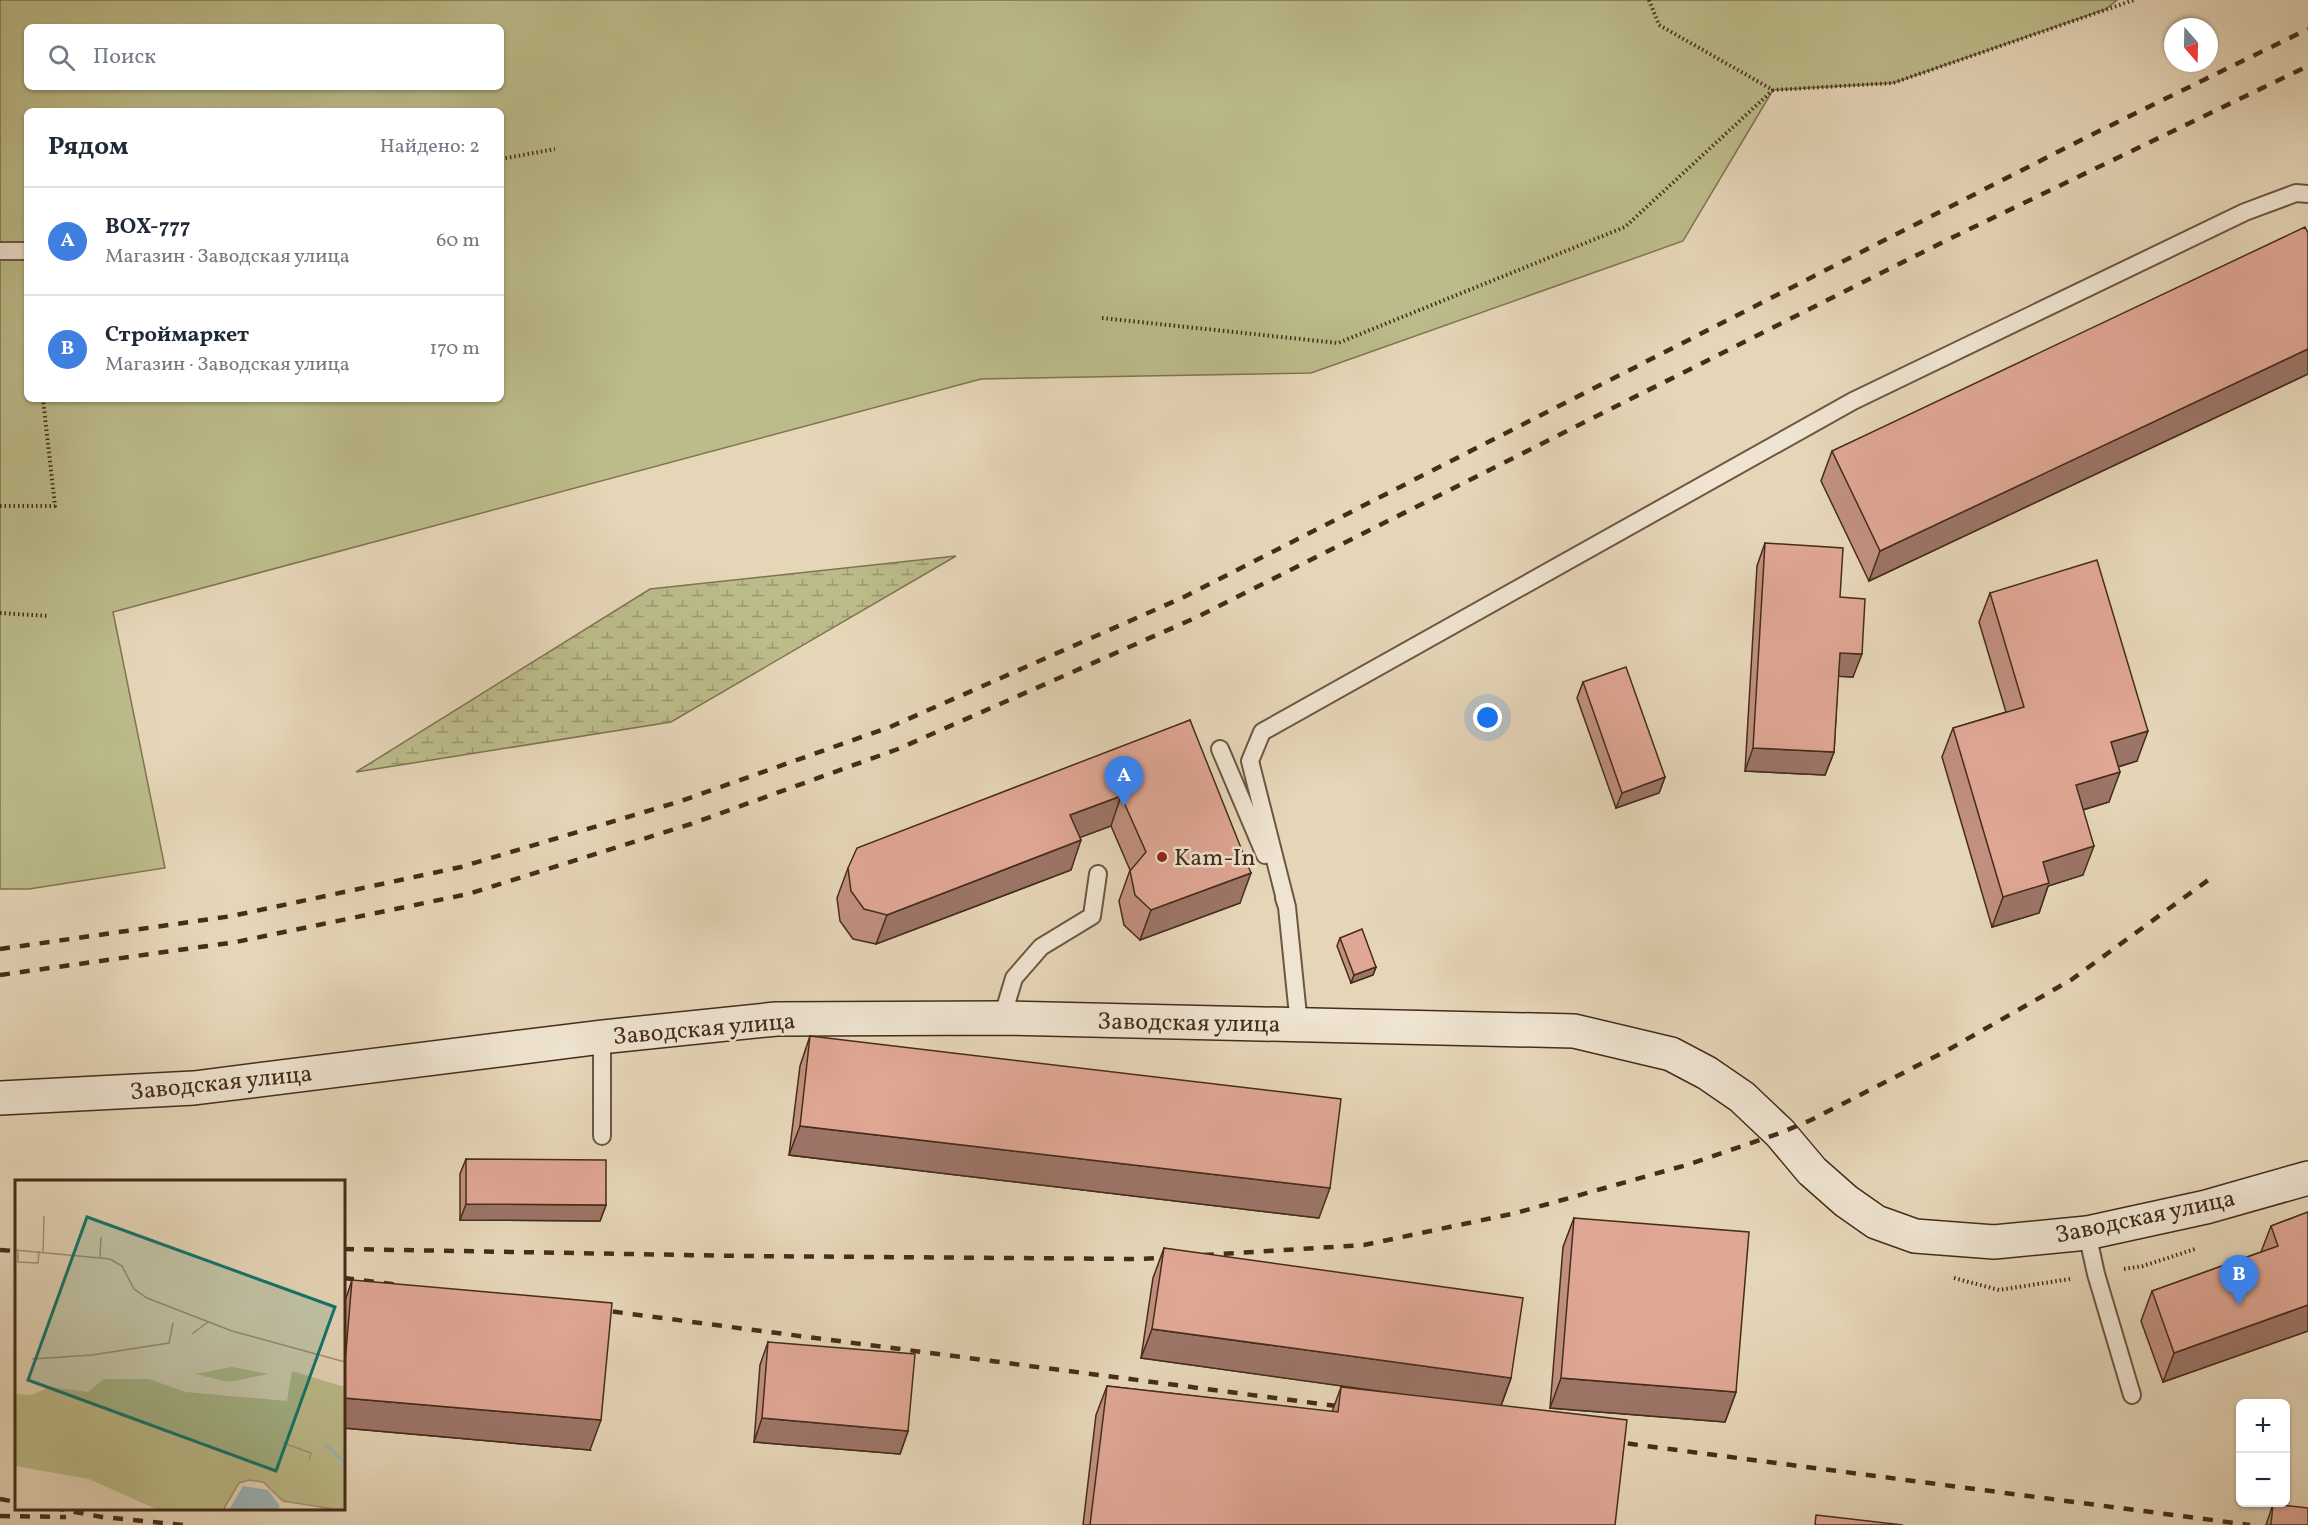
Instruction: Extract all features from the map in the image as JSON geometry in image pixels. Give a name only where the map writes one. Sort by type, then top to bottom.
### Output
[{"type":"main road","name":"Заводская улица","points":[[0,1098],[64,1097],[194,1088],[602,1036],[776,1019],[1002,1017],[1574,1031],[1671,1054],[1707,1073],[1742,1097],[1780,1133],[1812,1171],[1846,1201],[1876,1221],[1915,1236],[1994,1242],[2087,1233],[2206,1207],[2308,1178]]},
{"type":"lane","points":[[1299,1025],[1287,907],[1250,760],[1262,732],[1853,401],[2245,212],[2296,193],[2308,194]]},
{"type":"lane","points":[[0,251],[24,251]]},
{"type":"lane","points":[[1220,749],[1287,907]]},
{"type":"lane","points":[[1002,1017],[1014,978],[1041,946],[1092,916],[1098,874]]},
{"type":"lane","points":[[602,1036],[602,1136]]},
{"type":"lane","points":[[2087,1233],[2096,1274],[2132,1395]]},
{"type":"path","points":[[1649,0],[1659,25],[1773,90],[1893,84],[2133,0]]},
{"type":"path","points":[[1102,318],[1338,344],[1625,227],[1773,90]]},
{"type":"path","points":[[504,158],[555,150]]},
{"type":"path","points":[[0,506],[55,506],[43,402]]},
{"type":"path","points":[[0,613],[48,616]]},
{"type":"path","points":[[1944,1276],[1999,1290],[2143,1266],[2199,1248]]},
{"type":"green space","points":[[0,0],[2117,0],[2106,9],[1893,83],[1773,90],[1683,241],[1311,373],[981,379],[113,612],[165,868],[29,889],[0,889]]},
{"type":"green space","points":[[956,556],[671,722],[356,772],[650,589]]},
{"type":"building","points":[[2305,227],[2308,233],[2308,349],[1880,551],[1832,451]]},
{"type":"building","points":[[1765,543],[1843,548],[1840,597],[1865,599],[1862,654],[1840,653],[1834,752],[1753,748]]},
{"type":"building","points":[[2097,560],[2148,731],[2111,742],[2120,772],[2076,785],[2094,846],[2043,862],[2049,883],[2003,897],[1953,728],[2024,707],[1990,593]]},
{"type":"building","points":[[1626,667],[1665,777],[1622,793],[1583,682]]},
{"type":"building","points":[[1190,720],[1251,873],[1151,910],[1135,895],[1130,871],[1146,852],[1121,796],[1070,815],[1081,840],[887,915],[864,909],[851,891],[848,868],[857,848]]},
{"type":"building","points":[[1362,929],[1376,967],[1354,975],[1340,938]]},
{"type":"building","points":[[810,1036],[1341,1099],[1330,1188],[800,1126]]},
{"type":"building","points":[[466,1159],[606,1160],[606,1205],[466,1204]]},
{"type":"building","points":[[2308,1212],[2308,1305],[2174,1353],[2152,1291],[2278,1246],[2271,1226]]},
{"type":"building","points":[[1574,1218],[1749,1232],[1736,1392],[1561,1378]]},
{"type":"building","points":[[1164,1248],[1523,1298],[1511,1378],[1152,1329]]},
{"type":"building","points":[[352,1280],[612,1303],[601,1420],[345,1398],[345,1363]]},
{"type":"building","points":[[768,1342],[915,1354],[908,1431],[762,1418]]},
{"type":"building","points":[[1107,1386],[1338,1412],[1341,1387],[1627,1420],[1615,1525],[1090,1525]]},
{"type":"building","points":[[2273,1507],[2308,1508],[2308,1525],[2271,1525]]},
{"type":"building","points":[[1816,1515],[1903,1525],[1815,1525]]},
{"type":"railway","points":[[0,949],[232,916],[461,867],[681,801],[890,727],[1184,597],[2089,136],[2308,29]]},
{"type":"railway","points":[[0,975],[236,942],[468,894],[691,824],[898,749],[1195,618],[1945,241],[2308,66]]},
{"type":"railway","points":[[345,1249],[743,1256],[1140,1259],[1364,1245],[1516,1213],[1690,1164],[1811,1120],[1946,1051],[2071,980],[2211,878]]},
{"type":"railway","points":[[0,1250],[15,1251]]},
{"type":"railway","points":[[345,1278],[400,1285]]},
{"type":"railway","points":[[593,1309],[1352,1408]]},
{"type":"railway","points":[[1608,1441],[2250,1525]]},
{"type":"railway","points":[[0,1499],[15,1502]]},
{"type":"railway","points":[[65,1510],[102,1517],[184,1525]]},
{"type":"railway","points":[[0,1516],[66,1517]]},
{"type":"place","name":"ВОХ-777","points":[[1124,806]]},
{"type":"place","name":"Kam-In","points":[[1162,857]]},
{"type":"place","name":"Строймаркет","points":[[2239,1305]]}]
